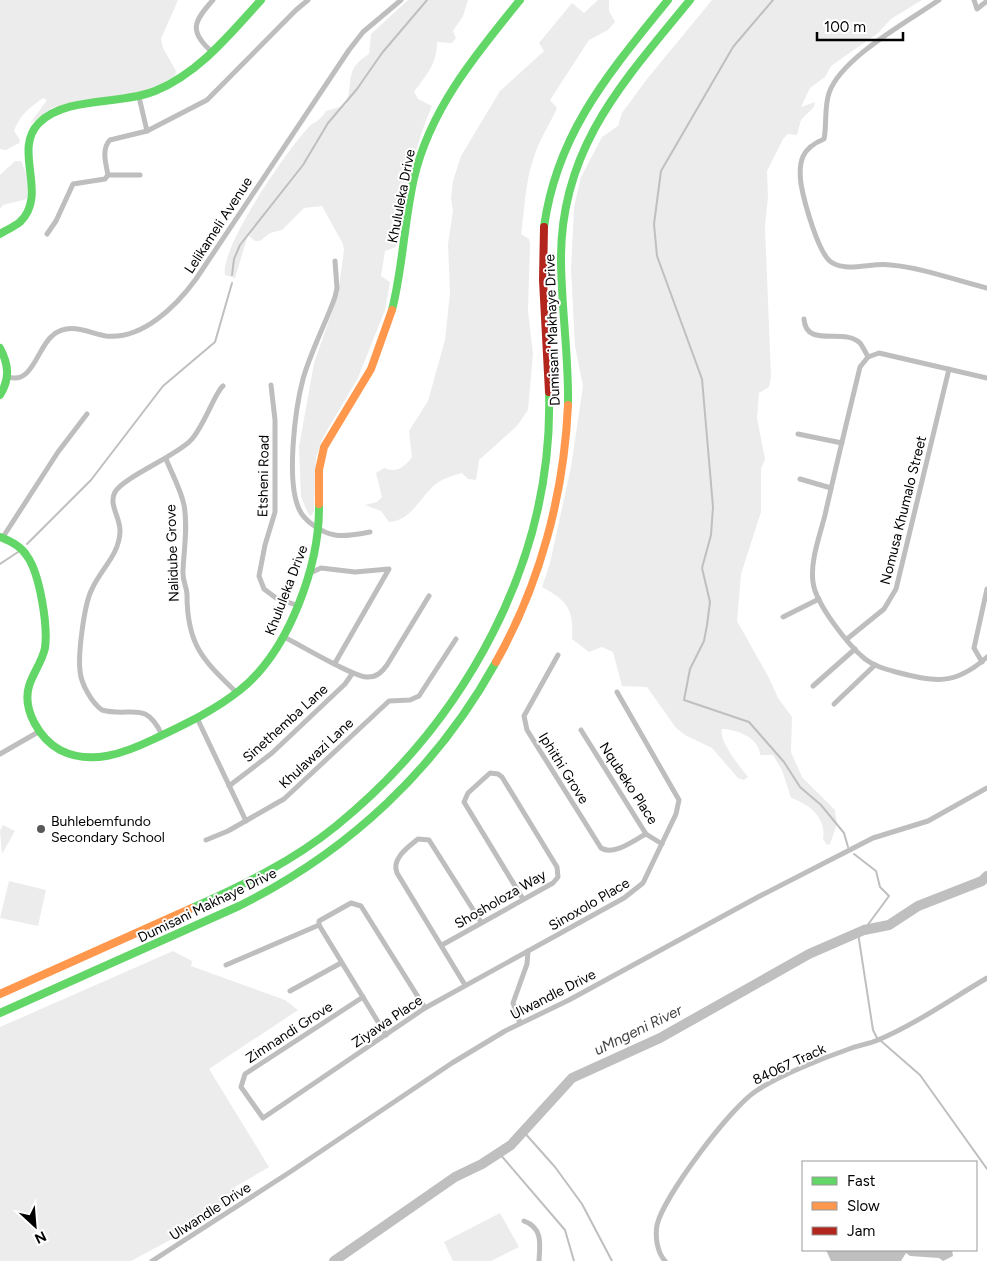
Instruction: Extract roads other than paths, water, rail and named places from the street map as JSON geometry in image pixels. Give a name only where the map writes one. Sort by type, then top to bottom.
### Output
[{"type":"main road","points":[[0,234],[19,222],[31,203],[34,192],[29,143],[32,133],[41,121],[58,111],[139,97],[178,80],[212,52],[261,0]]},
{"type":"main road","name":"Khululeka Drive","points":[[2,537],[26,553],[33,563],[37,578],[46,646],[29,682],[27,700],[29,709],[40,731],[66,753],[94,758],[124,753],[197,718],[237,693],[261,672],[282,636],[296,605],[316,549],[319,528],[320,471],[323,449],[364,382],[386,333],[399,280],[414,178],[426,138],[451,89],[520,0]]},
{"type":"main road","name":"Dumisani Makhaye Drive","points":[[0,994],[234,889],[282,863],[320,837],[378,789],[418,748],[446,712],[484,650],[513,587],[530,538],[540,496],[548,443],[550,405],[543,271],[543,232],[546,204],[557,165],[568,138],[589,101],[668,0]]},
{"type":"main road","name":"Dumisani Makhaye Drive","points":[[0,1013],[226,912],[287,880],[332,850],[372,818],[424,769],[463,720],[493,672],[525,604],[547,543],[559,493],[568,400],[561,232],[575,166],[602,113],[690,0]]},
{"type":"main road","points":[[0,348],[8,366],[9,377],[0,395]]},
{"type":"street","points":[[212,52],[200,41],[196,26],[202,12],[213,0]]},
{"type":"street","points":[[108,175],[106,144],[114,138],[147,131],[212,97],[293,13],[308,0]]},
{"type":"street","name":"Lelikameli Avenue","points":[[9,377],[17,378],[28,373],[51,336],[58,332],[84,329],[108,336],[127,333],[149,324],[178,302],[200,274],[355,41],[400,0]]},
{"type":"street","points":[[938,0],[864,53],[838,76],[828,96],[824,139],[810,145],[804,153],[800,173],[802,187],[817,237],[829,261],[843,267],[891,265],[987,288]]},
{"type":"street","points":[[974,0],[977,9],[987,1]]},
{"type":"street","points":[[139,97],[147,131]]},
{"type":"street","points":[[47,234],[56,221],[73,184],[105,179],[108,175],[140,175]]},
{"type":"street","points":[[335,262],[337,288],[335,297],[302,381],[294,436],[294,483],[298,504],[304,516],[319,528],[336,535],[370,532]]},
{"type":"street","points":[[804,319],[806,329],[810,334],[831,337],[842,336],[856,341],[868,357]]},
{"type":"street","points":[[987,378],[879,353],[868,357],[860,368],[812,572],[814,588],[832,620],[855,649],[875,665],[938,681],[962,675],[987,657]]},
{"type":"street","name":"Nomusa Khumalo Street","points":[[847,638],[884,609],[896,589],[949,369]]},
{"type":"street","name":"Etsheni Road","points":[[271,385],[275,420],[275,512],[265,545],[260,576],[264,589],[276,598],[296,605]]},
{"type":"street","points":[[162,735],[149,714],[138,711],[106,711],[99,708],[84,684],[80,670],[89,596],[94,584],[111,561],[120,532],[112,503],[114,494],[124,483],[166,459],[191,440],[200,430],[218,390],[223,386]]},
{"type":"street","points":[[2,537],[58,452],[87,414]]},
{"type":"street","points":[[798,434],[842,443]]},
{"type":"street","name":"Nalidube Grove","points":[[166,459],[184,504],[186,530],[182,584],[187,593],[186,608],[191,631],[201,656],[237,693]]},
{"type":"street","points":[[800,479],[831,488]]},
{"type":"street","points":[[308,574],[321,568],[355,572],[389,569],[335,663]]},
{"type":"street","points":[[982,662],[974,648],[987,589]]},
{"type":"street","points":[[282,636],[335,663],[352,674],[367,678],[382,673],[429,596]]},
{"type":"street","points":[[783,617],[819,599]]},
{"type":"street","name":"Khulawazi Lane","points":[[206,840],[246,821],[290,794],[385,704],[394,699],[410,700],[419,696],[456,639]]},
{"type":"street","points":[[813,686],[855,649]]},
{"type":"street","name":"Iphithi Grove","points":[[558,655],[524,716],[527,730],[601,848],[609,851],[646,834]]},
{"type":"street","points":[[834,704],[875,665]]},
{"type":"street","name":"Sinethemba Lane","points":[[229,786],[272,753],[345,684],[352,674]]},
{"type":"street","name":"Sinoxolo Place","points":[[528,952],[637,890],[648,875],[676,814],[679,800],[617,692]]},
{"type":"street","points":[[197,718],[246,821]]},
{"type":"street","name":"Nqubeko Place","points":[[581,730],[646,834],[662,844]]},
{"type":"street","points":[[0,754],[40,731]]},
{"type":"street","name":"Shosholoza Way","points":[[442,945],[481,922],[523,900],[553,883],[559,874],[557,867],[502,778],[495,773],[486,774],[468,793],[464,802],[523,900]]},
{"type":"street","name":"Ulwandle Drive","points":[[152,1261],[298,1167],[466,1054],[520,1023],[569,1000],[758,897],[873,838],[921,824],[987,788]]},
{"type":"street","points":[[465,985],[397,873],[395,866],[398,858],[418,839],[429,840],[481,922]]},
{"type":"street","points":[[386,1035],[340,963],[319,925],[319,921],[325,916],[344,906],[356,903],[361,906],[425,1008]]},
{"type":"street","points":[[226,965],[319,925]]},
{"type":"street","points":[[520,1023],[513,1003],[528,964],[528,952]]},
{"type":"street","name":"Ziyawa Place","points":[[263,1118],[425,1008],[528,952]]},
{"type":"street","points":[[290,992],[340,963]]},
{"type":"street","name":"84067 Track","points":[[665,1261],[660,1254],[657,1238],[657,1224],[661,1214],[682,1178],[708,1142],[748,1097],[776,1080],[849,1049],[875,1042],[898,1031],[987,978]]},
{"type":"street","name":"Zimnandi Grove","points":[[263,1118],[241,1087],[245,1074],[363,997]]},
{"type":"street","points":[[524,1221],[535,1227],[539,1236],[539,1261]]},
{"type":"waterway","points":[[232,275],[234,259],[240,245],[303,165],[328,123],[357,89],[382,53],[427,0]]},
{"type":"waterway","points":[[773,0],[733,47],[661,171],[654,224],[657,256],[702,379],[713,507],[711,535],[702,568],[710,602],[707,625],[704,641],[690,669],[684,700],[749,722],[784,762],[800,787],[821,805],[844,833],[848,847]]},
{"type":"waterway","points":[[27,544],[91,480],[163,386],[215,342],[232,283]]},
{"type":"waterway","points":[[0,564],[18,552]]},
{"type":"waterway","points":[[854,854],[876,871],[880,887],[889,896],[864,930]]},
{"type":"waterway","name":"uMngeni River","points":[[334,1261],[455,1177],[482,1164],[511,1145],[572,1078],[660,1038],[809,954],[864,930],[889,925],[918,906],[982,881],[987,876]]},
{"type":"waterway","points":[[858,933],[873,1030],[877,1038]]},
{"type":"waterway","points":[[881,1041],[920,1075],[987,1169]]},
{"type":"waterway","points":[[523,1131],[555,1167],[582,1204],[612,1261]]},
{"type":"waterway","points":[[499,1153],[565,1230],[574,1261]]},
{"type":"place","name":"Buhlebemfundo Secondary School","points":[[41,829]]}]
